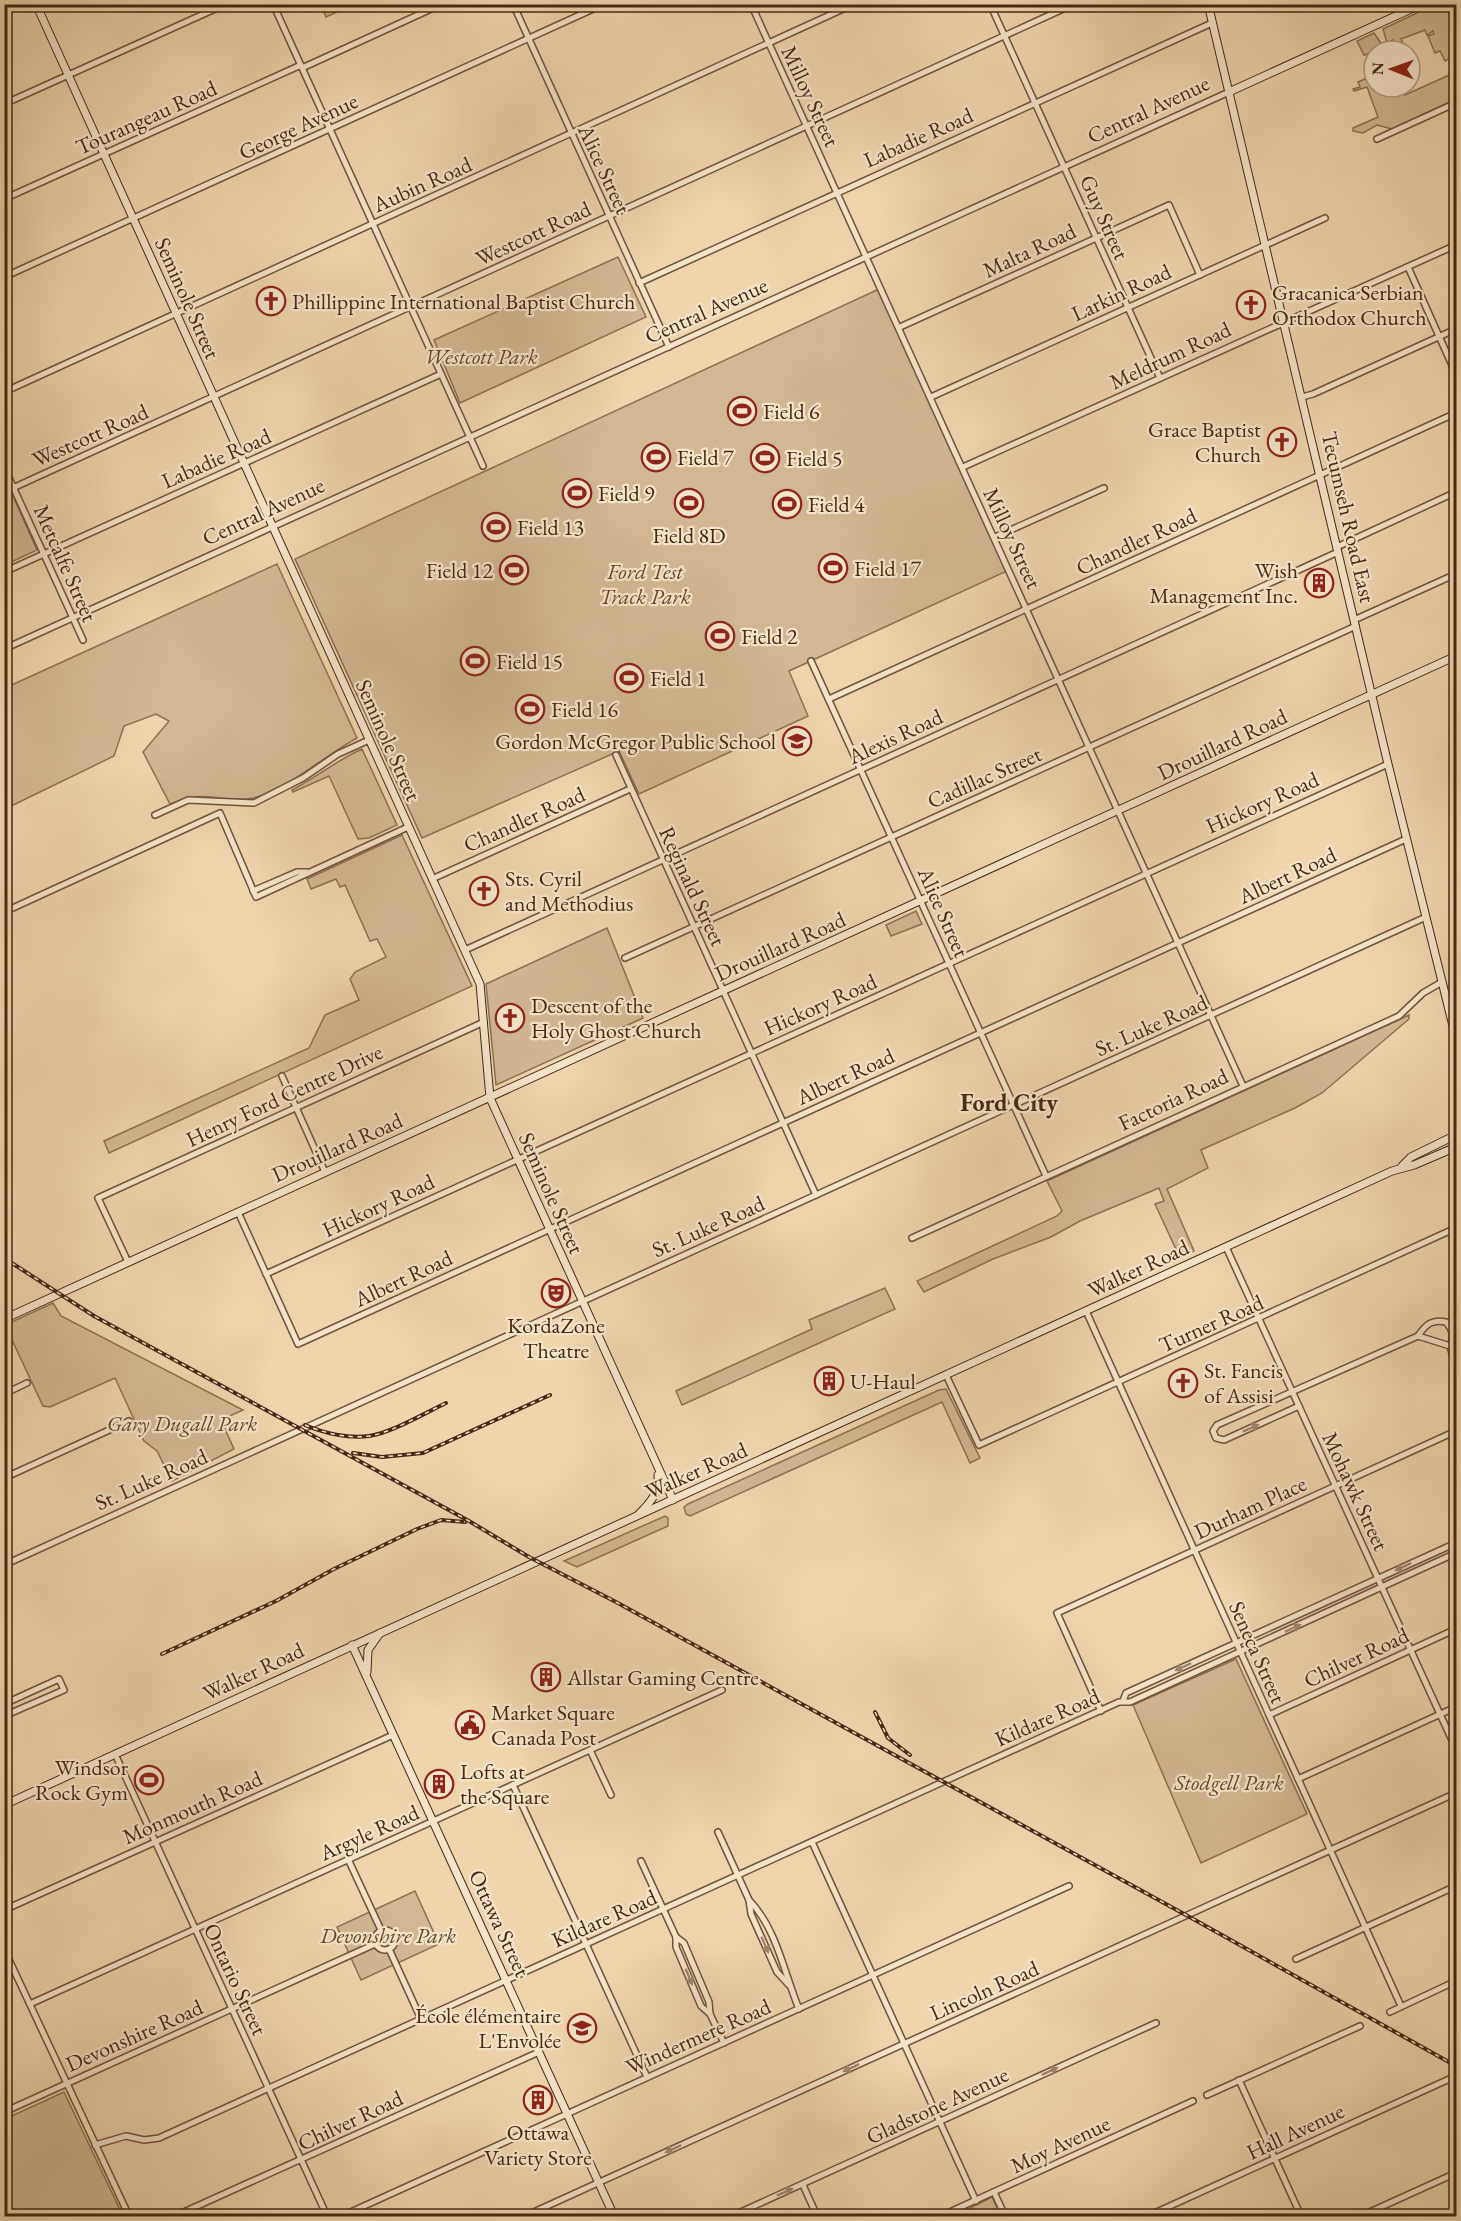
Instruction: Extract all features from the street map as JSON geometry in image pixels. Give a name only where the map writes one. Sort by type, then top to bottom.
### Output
[{"type":"street","name":"Seminole Street","points":[[36,4],[480,984],[490,1098],[673,1500]]},
{"type":"street","points":[[4,104],[226,4]]},
{"type":"street","points":[[273,4],[483,466]]},
{"type":"street","name":"Tourangeau Road","points":[[4,199],[442,4]]},
{"type":"street","name":"Alice Street","points":[[513,4],[570,134],[669,347]]},
{"type":"street","name":"George Avenue","points":[[4,277],[604,4]]},
{"type":"street","name":"Milloy Street","points":[[751,4],[1120,810],[1243,1086]]},
{"type":"street","name":"Aubin Road","points":[[4,392],[854,4]]},
{"type":"street","name":"Guy Street","points":[[990,4],[1160,378]]},
{"type":"street","name":"Westcott Road","points":[[4,492],[1074,4]]},
{"type":"street","name":"Tecumseh Road East","points":[[1208,4],[1388,764],[1456,1038]]},
{"type":"street","name":"Central Avenue","points":[[4,649],[1422,4]]},
{"type":"street","name":"Labadie Road","points":[[639,283],[1212,23]]},
{"type":"street","points":[[1377,139],[1456,103]]},
{"type":"street","name":"Malta Road","points":[[900,327],[1169,205],[1200,274]]},
{"type":"street","name":"Larkin Road","points":[[931,397],[1325,218]]},
{"type":"street","name":"Meldrum Road","points":[[963,467],[1456,244]]},
{"type":"street","points":[[1408,267],[1456,374]]},
{"type":"street","points":[[1302,397],[1456,329]]},
{"type":"street","name":"Labadie Road","points":[[4,572],[441,374]]},
{"type":"street","name":"Chandler Road","points":[[829,699],[1456,414]]},
{"type":"street","name":"Metcalfe Street","points":[[4,467],[83,640]]},
{"type":"street","points":[[995,537],[1104,488]]},
{"type":"street","name":"Alexis Road","points":[[465,950],[1060,679],[1456,492]]},
{"type":"street","name":"Cadillac Street","points":[[625,958],[1091,747],[1456,574]]},
{"type":"street","name":"Drouillard Road","points":[[4,1319],[1456,656]]},
{"type":"street","name":"Alice Street","points":[[811,662],[1046,1176]]},
{"type":"street","points":[[155,815],[188,800],[254,803],[303,778],[338,754],[369,740]]},
{"type":"street","name":"Reginald Street","points":[[616,755],[816,1195]]},
{"type":"street","name":"Hickory Road","points":[[266,1274],[1388,764]]},
{"type":"street","name":"Chandler Road","points":[[432,879],[630,789]]},
{"type":"street","points":[[4,912],[220,813],[253,891],[297,872],[309,872],[408,826]]},
{"type":"street","name":"Albert Road","points":[[266,1274],[298,1344],[1406,839]]},
{"type":"street","name":"St. Luke Road","points":[[4,1565],[1426,917]]},
{"type":"street","name":"Factoria Road","points":[[912,1238],[1399,1016],[1423,993],[1442,982]]},
{"type":"street","name":"Henry Ford Centre Drive","points":[[128,1262],[98,1198],[484,1022]]},
{"type":"street","points":[[282,1076],[325,1172]]},
{"type":"street","name":"Walker Road","points":[[1401,1167],[1411,1157],[1456,1135]]},
{"type":"street","name":"Walker Road","points":[[4,1805],[1401,1167],[1414,1165],[1456,1149]]},
{"type":"street","points":[[238,1212],[266,1274]]},
{"type":"street","name":"Turner Road","points":[[946,1375],[979,1445],[1456,1228]]},
{"type":"street","name":"Mohawk Street","points":[[1226,1247],[1456,1749]]},
{"type":"street","name":"Seneca Street","points":[[1086,1311],[1401,2006]]},
{"type":"street","points":[[1299,1406],[1224,1440],[1214,1435],[1213,1431],[1217,1425],[1418,1336],[1431,1321],[1446,1322],[1452,1328],[1453,1337],[1450,1346],[1456,1368]]},
{"type":"street","points":[[1418,1336],[1450,1346]]},
{"type":"street","points":[[4,1394],[27,1383]]},
{"type":"street","points":[[4,1478],[129,1421]]},
{"type":"street","name":"Durham Place","points":[[1101,1711],[1058,1613],[1456,1431]]},
{"type":"street","points":[[635,1517],[653,1500],[658,1480],[656,1466]]},
{"type":"street","name":"Kildare Road","points":[[1123,1701],[1126,1693],[1456,1543]]},
{"type":"street","name":"Kildare Road","points":[[96,2145],[126,2136],[144,2140],[159,2138],[1123,1701],[1130,1702],[1454,1554],[1448,1547]]},
{"type":"street","name":"Chilver Road","points":[[1269,1715],[1456,1629]]},
{"type":"street","points":[[367,1678],[368,1650],[381,1632]]},
{"type":"street","name":"Ottawa Street","points":[[352,1645],[614,2217]]},
{"type":"street","points":[[4,1704],[59,1679],[64,1689],[4,1716]]},
{"type":"street","name":"Argyle Road","points":[[30,2004],[722,1690]]},
{"type":"street","points":[[1298,1779],[1456,1707]]},
{"type":"street","name":"Monmouth Road","points":[[4,1910],[393,1735]]},
{"type":"street","points":[[590,1750],[611,1795]]},
{"type":"street","name":"Ontario Street","points":[[115,1754],[327,2217]]},
{"type":"street","points":[[513,1785],[647,2077]]},
{"type":"street","name":"Lincoln Road","points":[[525,2217],[1456,1793]]},
{"type":"street","points":[[718,1832],[749,1900],[751,1914],[777,1972],[789,1985]]},
{"type":"street","points":[[812,1842],[975,2201]]},
{"type":"street","points":[[348,1860],[381,1930]]},
{"type":"street","points":[[641,1861],[676,1937],[676,1947],[701,2006],[710,2014],[723,2043]]},
{"type":"street","name":"Windermere Road","points":[[342,2217],[1068,1886]]},
{"type":"street","points":[[1296,1959],[1456,1886]]},
{"type":"street","points":[[749,1900],[759,1911],[786,1970],[789,1985],[799,2008]]},
{"type":"street","points":[[381,1930],[387,1930],[394,1936],[395,1943],[389,1949],[380,1949],[375,1944],[376,1935],[381,1930]]},
{"type":"street","name":"Devonshire Road","points":[[4,2112],[375,1944]]},
{"type":"street","points":[[4,1949],[129,2217]]},
{"type":"street","points":[[389,1949],[421,2019]]},
{"type":"street","points":[[1390,2012],[1456,1981]]},
{"type":"street","name":"Gladstone Avenue","points":[[732,2217],[1156,2023]]},
{"type":"street","points":[[1207,2095],[1360,2026]]},
{"type":"street","name":"Chilver Road","points":[[175,2217],[539,2052]]},
{"type":"street","name":"Hall Avenue","points":[[1148,2217],[1456,2076]]},
{"type":"street","points":[[1239,2080],[1301,2217]]},
{"type":"street","name":"Moy Avenue","points":[[941,2217],[1193,2101]]},
{"type":"street","points":[[1361,2217],[1456,2173]]},
{"type":"street","points":[[802,2184],[817,2217]]},
{"type":"street","points":[[994,2192],[1005,2217]]},
{"type":"street","points":[[960,2208],[963,2217]]},
{"type":"green space","points":[[1436,4],[1456,5],[1456,66],[1452,57],[1445,61],[1440,51],[1435,53],[1428,36],[1434,34],[1433,31],[1427,35],[1425,30],[1401,39],[1386,39],[1383,29]]},
{"type":"green space","points":[[321,5],[352,5],[326,17]]},
{"type":"green space","points":[[1374,33],[1378,39],[1362,39],[1362,51],[1357,41]]},
{"type":"green space","points":[[1456,72],[1456,99],[1392,129],[1377,125],[1363,133],[1353,131],[1353,128],[1378,117],[1371,99],[1422,99],[1422,87]]},
{"type":"green space","points":[[1362,80],[1362,89],[1354,91],[1353,89],[1360,87],[1358,82]]},
{"type":"green space","name":"Westcott Park","points":[[618,257],[646,317],[460,403],[434,340]]},
{"type":"green space","name":"Ford Test Track Park","points":[[879,289],[1007,571],[789,671],[808,716],[639,794],[619,751],[422,838],[295,559]]},
{"type":"green space","points":[[13,496],[37,550],[5,565],[5,500]]},
{"type":"green space","points":[[277,564],[357,738],[266,794],[245,799],[192,797],[170,804],[143,752],[169,721],[156,714],[124,726],[114,756],[5,809],[5,688]]},
{"type":"green space","points":[[362,749],[397,825],[369,838],[358,839],[329,776],[293,792],[292,790]]},
{"type":"green space","points":[[402,835],[472,986],[109,1153],[104,1141],[309,1048],[325,1015],[359,1000],[350,979],[355,972],[386,957],[377,939],[370,941],[345,885],[340,887],[336,879],[311,889],[307,879]]},
{"type":"green space","points":[[916,911],[922,924],[891,936],[886,925]]},
{"type":"green space","points":[[607,928],[643,1018],[496,1085],[486,984]]},
{"type":"green space","points":[[1409,1015],[1409,1019],[1322,1093],[1295,1108],[1201,1150],[1208,1168],[1167,1189],[1194,1251],[1180,1258],[1155,1204],[1164,1201],[1159,1188],[1080,1221],[1051,1237],[993,1259],[924,1292],[917,1281],[1057,1216],[1062,1211],[1047,1181]]},
{"type":"green space","points":[[885,1288],[895,1309],[682,1405],[676,1391],[812,1329],[809,1320]]},
{"type":"green space","name":"Gary Dugall Park","points":[[53,1303],[61,1316],[243,1410],[221,1420],[234,1449],[172,1481],[157,1451],[144,1441],[115,1378],[50,1407],[43,1406],[5,1325]]},
{"type":"green space","points":[[946,1389],[980,1458],[970,1463],[942,1402],[690,1516],[686,1514],[684,1507],[688,1504],[939,1390]]},
{"type":"green space","points":[[665,1516],[668,1518],[668,1526],[577,1567],[564,1561]]},
{"type":"green space","name":"Stodgell Park","points":[[1236,1659],[1307,1814],[1201,1863],[1133,1705]]},
{"type":"green space","name":"Devonshire Park","points":[[415,1891],[439,1944],[361,1980],[337,1927]]},
{"type":"green space","points":[[64,2092],[123,2216],[5,2216],[5,2119]]},
{"type":"green space","points":[[992,2197],[1001,2216],[966,2216],[964,2211]]},
{"type":"railway","points":[[4,1258],[94,1316],[469,1521],[529,1557],[616,1602],[1195,1920],[1456,2066]]},
{"type":"railway","points":[[353,1453],[382,1457],[423,1453],[550,1395]]},
{"type":"railway","points":[[305,1425],[336,1435],[369,1436],[397,1427],[446,1403]]},
{"type":"railway","points":[[162,1654],[276,1601],[334,1569],[417,1529],[441,1520],[465,1522]]},
{"type":"railway","points":[[875,1712],[888,1738],[910,1755]]},
{"type":"place","name":"Phillippine International Baptist Church","points":[[271,301]]},
{"type":"place","name":"Gracanica Serbian Orthodox Church","points":[[1251,305]]},
{"type":"place","name":"Field 6","points":[[742,411]]},
{"type":"place","name":"Grace Baptist Church","points":[[1282,442]]},
{"type":"place","name":"Field 7","points":[[656,457]]},
{"type":"place","name":"Field 5","points":[[765,458]]},
{"type":"place","name":"Field 9","points":[[577,493]]},
{"type":"place","name":"Field 8D","points":[[689,503]]},
{"type":"place","name":"Field 4","points":[[787,504]]},
{"type":"place","name":"Field 13","points":[[496,527]]},
{"type":"place","name":"Field 17","points":[[833,568]]},
{"type":"place","name":"Field 12","points":[[514,570]]},
{"type":"place","name":"Wish Management Inc.","points":[[1319,583]]},
{"type":"place","name":"Field 2","points":[[720,636]]},
{"type":"place","name":"Field 15","points":[[475,661]]},
{"type":"place","name":"Field 1","points":[[629,678]]},
{"type":"place","name":"Field 16","points":[[530,709]]},
{"type":"place","name":"Gordon McGregor Public School","points":[[797,741]]},
{"type":"place","name":"Sts. Cyril and Methodius","points":[[484,891]]},
{"type":"place","name":"Descent of the Holy Ghost Church","points":[[510,1018]]},
{"type":"place","name":"KordaZone Theatre","points":[[556,1293]]},
{"type":"place","name":"U-Haul","points":[[829,1381]]},
{"type":"place","name":"St. Fancis of Assisi","points":[[1183,1383]]},
{"type":"place","name":"Allstar Gaming Centre","points":[[546,1677]]},
{"type":"place","name":"Market Square Canada Post","points":[[470,1725]]},
{"type":"place","name":"Windsor Rock Gym","points":[[149,1780]]},
{"type":"place","name":"Lofts at the Square","points":[[439,1784]]},
{"type":"place","name":"École élémentaire L'Envolée","points":[[582,2028]]},
{"type":"place","name":"Ottawa Variety Store","points":[[538,2100]]},
{"type":"district","name":"Ford City","points":[[1009,1103]]}]
